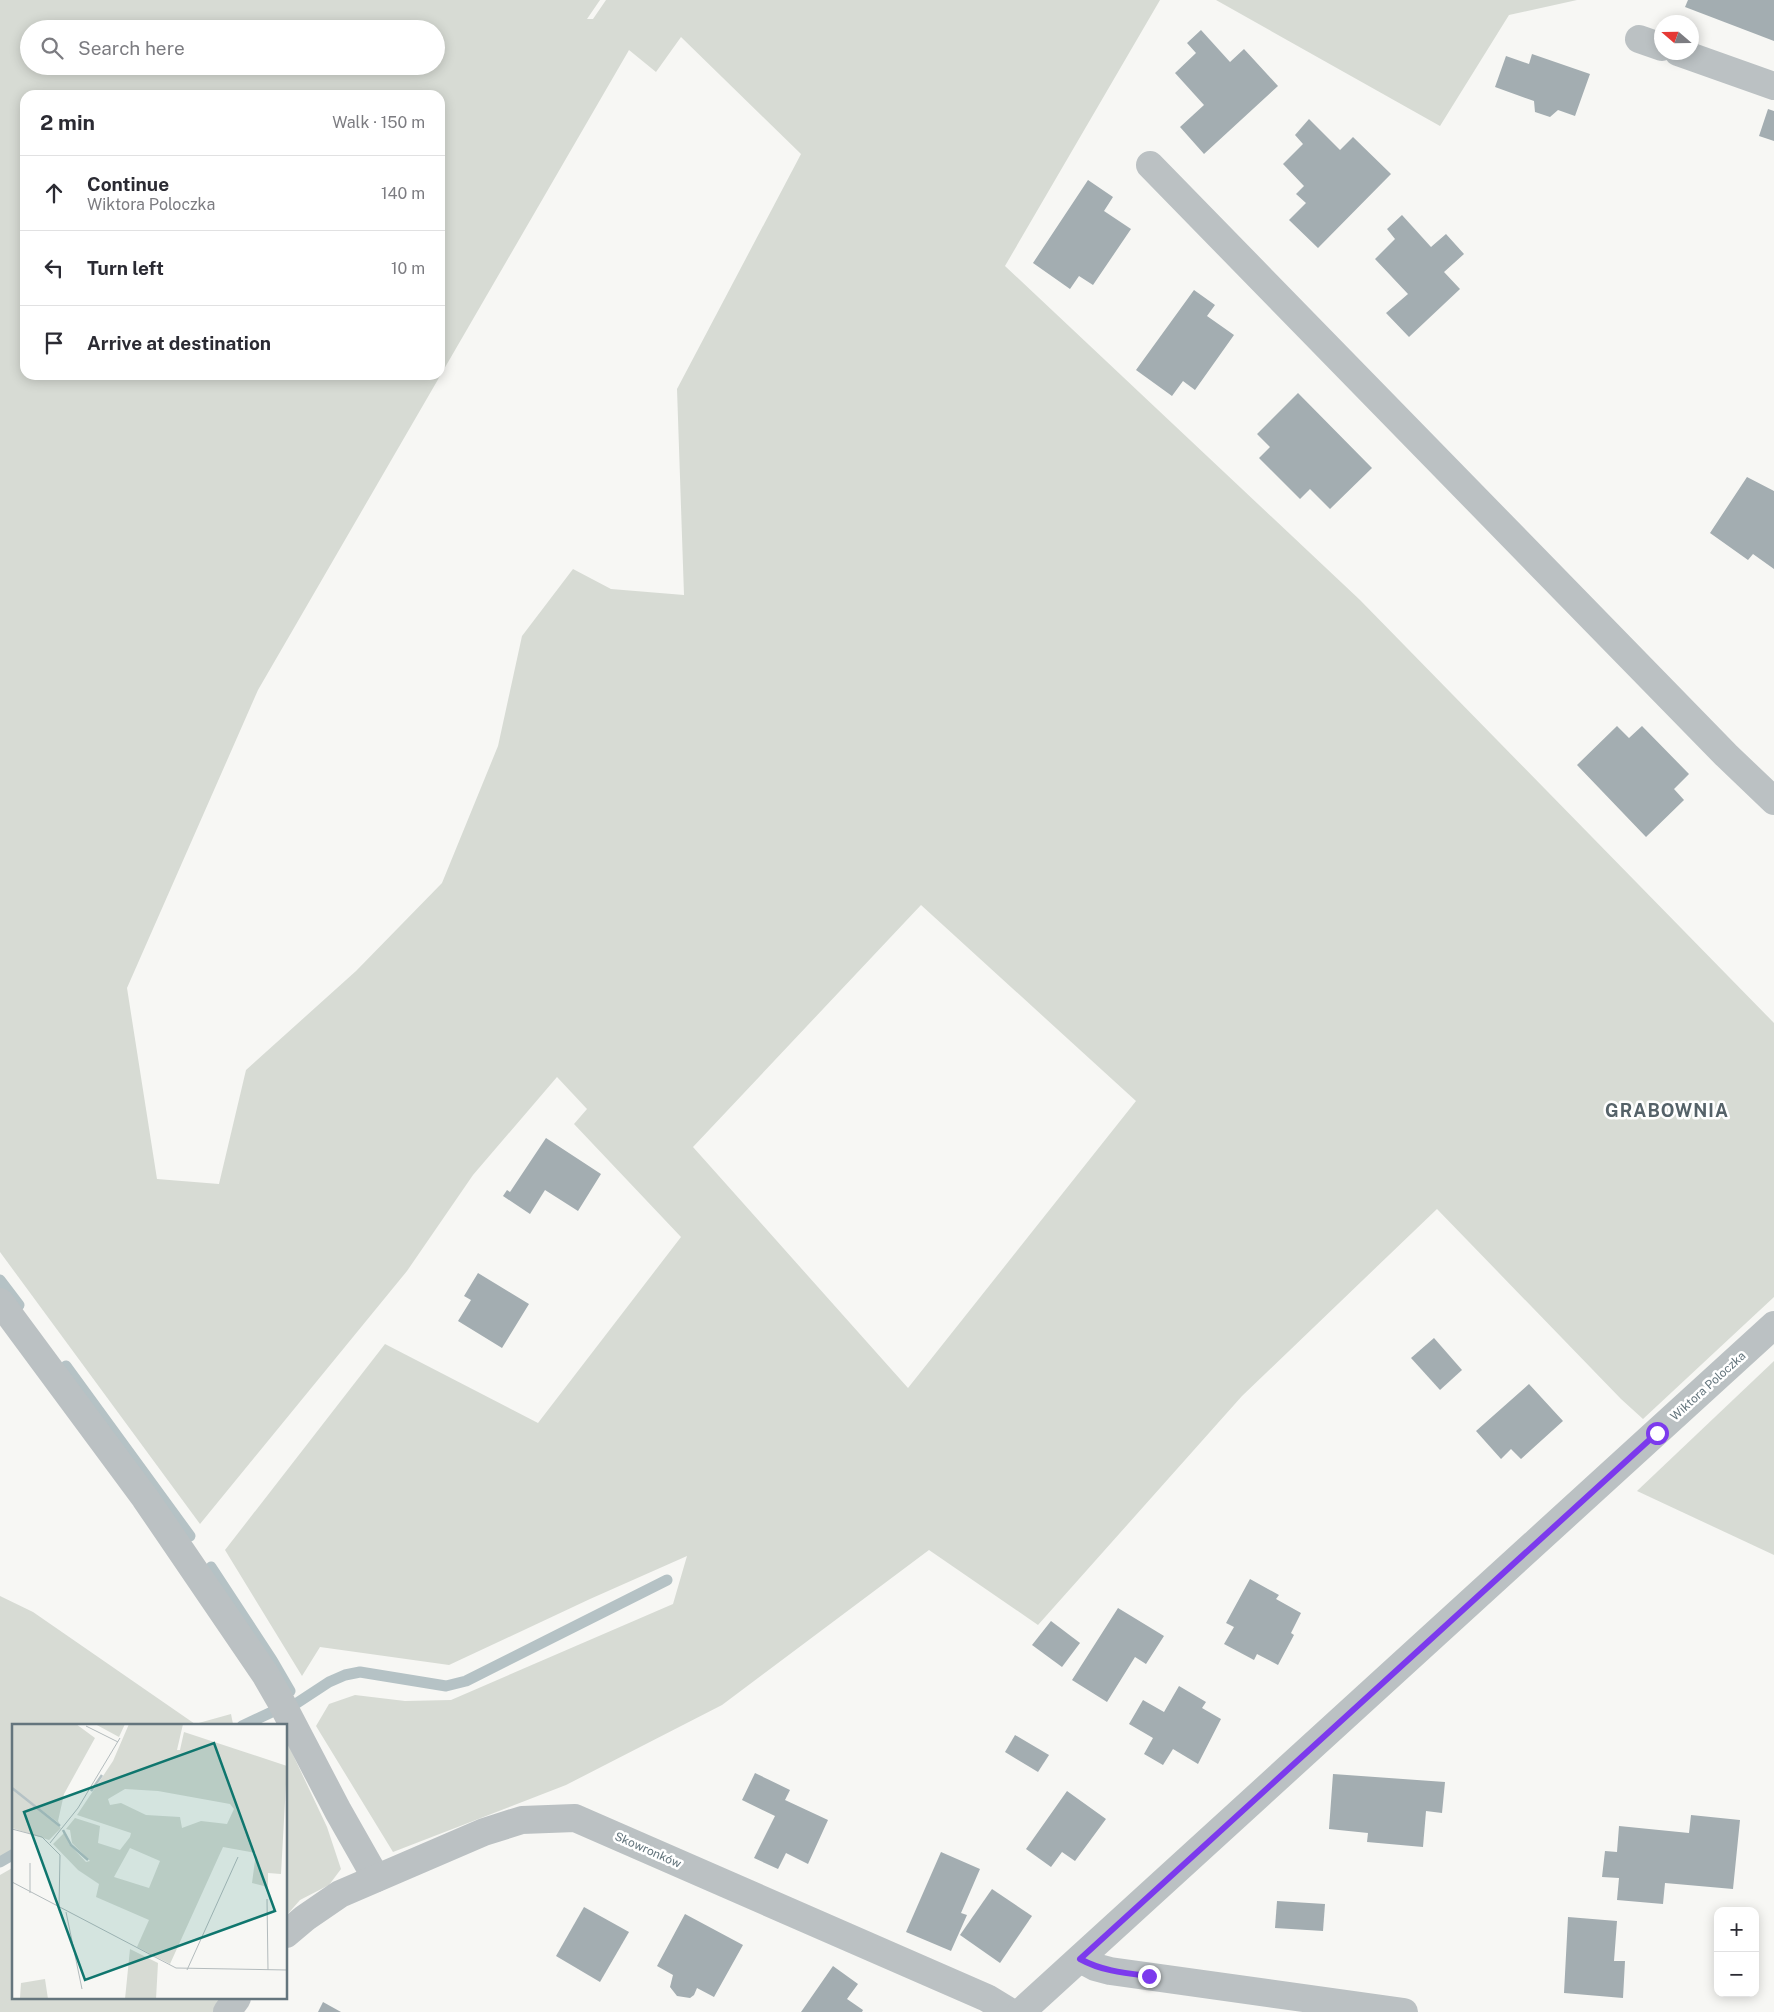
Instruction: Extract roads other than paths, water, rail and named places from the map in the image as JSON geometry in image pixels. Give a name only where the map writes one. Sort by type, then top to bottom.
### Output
[{"type":"street","points":[[1699,59],[1774,86]]},
{"type":"street","points":[[1150,165],[1719,748],[1774,801]]},
{"type":"street","points":[[0,1302],[145,1498],[265,1674],[376,1878]]},
{"type":"street","name":"Wiktora Poloczka","points":[[1021,2012],[1774,1325]]},
{"type":"street","name":"Skowronków","points":[[288,1932],[340,1894],[484,1832],[522,1820],[574,1818],[987,1998],[1010,2012]]},
{"type":"street","points":[[1080,1959],[1110,1971],[1404,2012]]},
{"type":"street","points":[[227,2012],[236,2000]]},
{"type":"waterway","points":[[0,1280],[19,1305]]},
{"type":"waterway","points":[[66,1366],[190,1536]]},
{"type":"waterway","points":[[211,1567],[290,1691]]},
{"type":"waterway","points":[[297,1703],[329,1682],[345,1675],[360,1672],[446,1686],[466,1681],[667,1580]]},
{"type":"waterway","points":[[246,1724],[274,1711]]},
{"type":"waterway","points":[[0,1862],[12,1855]]},
{"type":"district","name":"GRABOWNIA","points":[[1667,1111]]}]
